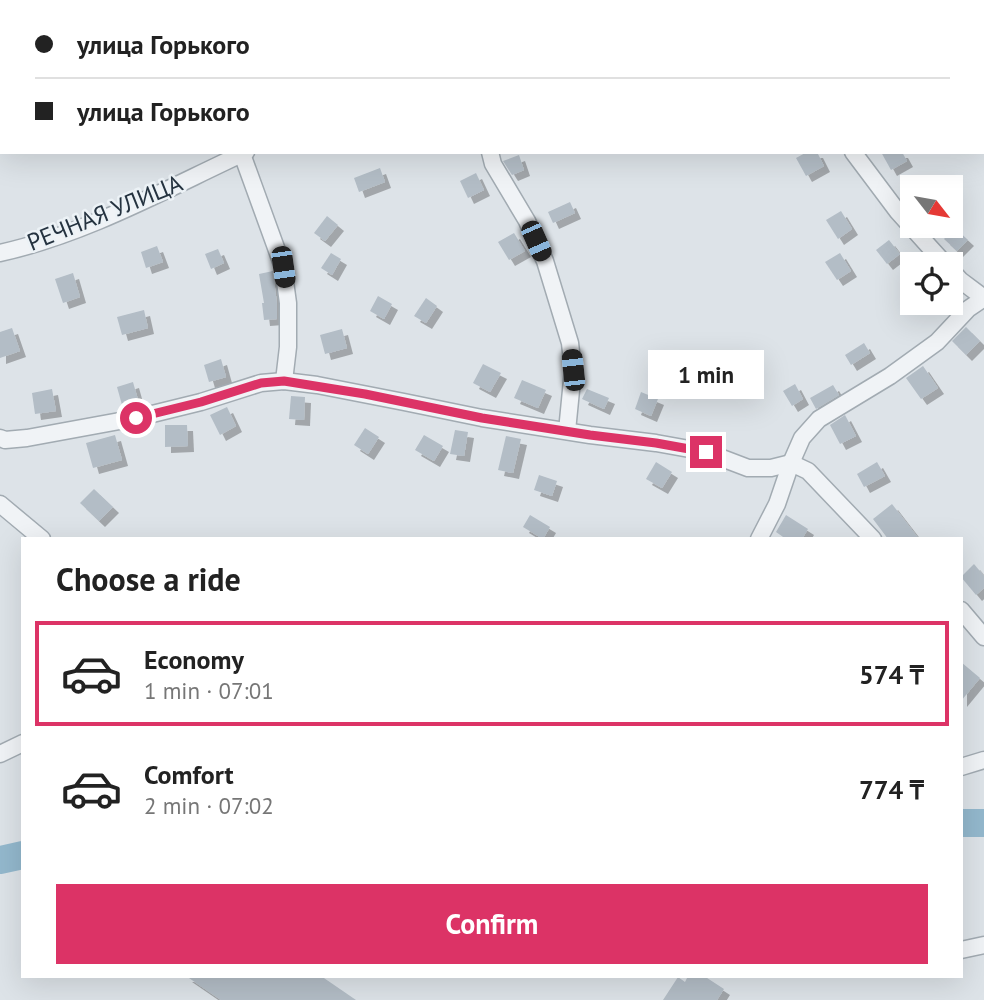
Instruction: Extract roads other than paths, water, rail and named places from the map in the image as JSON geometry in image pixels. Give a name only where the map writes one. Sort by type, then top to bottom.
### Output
[{"type":"street","name":"РЕЧНАЯ УЛИЦА","points":[[0,253],[96,222],[242,154]]},
{"type":"street","points":[[244,154],[283,267],[288,303],[288,347],[284,381]]},
{"type":"street","points":[[490,154],[493,164],[527,221],[545,261],[570,343],[573,370],[567,431]]},
{"type":"street","points":[[854,154],[898,212],[935,252]]},
{"type":"street","points":[[760,537],[777,504],[802,438],[818,419],[890,376],[937,342],[968,309],[984,299],[963,282]]},
{"type":"street","points":[[0,438],[27,438],[136,418],[201,402],[261,383],[284,381],[482,418],[706,452],[748,468],[771,468],[791,463],[808,471],[871,537]]},
{"type":"street","points":[[0,504],[40,537]]},
{"type":"street","points":[[963,612],[984,637]]},
{"type":"street","points":[[0,754],[21,744]]},
{"type":"street","points":[[963,766],[984,760]]},
{"type":"street","points":[[963,950],[984,945]]},
{"type":"waterway","points":[[963,823],[984,823]]},
{"type":"waterway","points":[[0,860],[21,855]]}]
